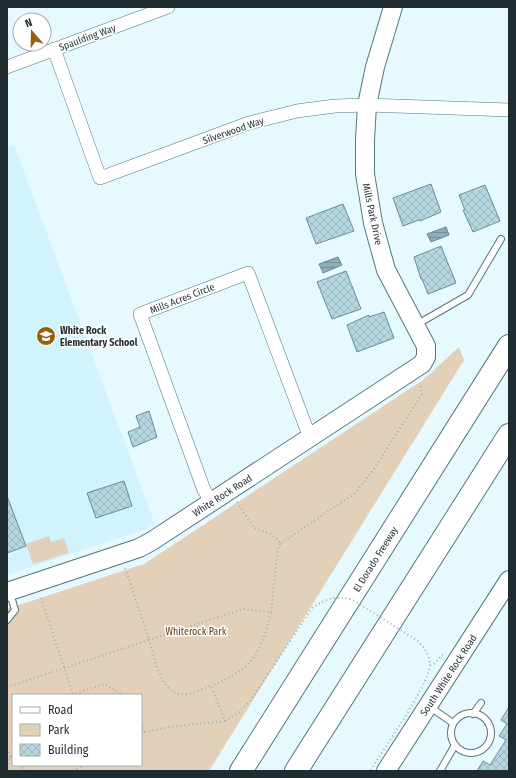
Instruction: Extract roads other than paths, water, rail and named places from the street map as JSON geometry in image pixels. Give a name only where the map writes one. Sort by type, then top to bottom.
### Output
[{"type":"highway","name":"El Dorado Freeway","points":[[241,771],[509,346]]},
{"type":"highway","points":[[296,771],[509,435]]},
{"type":"street","name":"Spaulding Way","points":[[7,67],[168,7]]},
{"type":"street","name":"Mills Park Drive","points":[[394,7],[375,66],[368,105],[365,140],[365,174],[373,223],[386,270],[426,346],[426,357],[420,372]]},
{"type":"street","name":"Silverwood Way","points":[[54,49],[100,178],[249,123],[273,116],[335,106],[368,105],[509,110]]},
{"type":"street","name":"Mills Acres Circle","points":[[211,502],[204,490],[140,314],[248,273],[310,438]]},
{"type":"street","name":"White Rock Road","points":[[8,592],[139,548],[310,438],[420,372]]},
{"type":"street","name":"South White Rock Road","points":[[386,771],[509,580]]},
{"type":"lane","points":[[415,326],[468,295],[501,240]]},
{"type":"lane","points":[[7,620],[15,610],[8,592]]},
{"type":"lane","points":[[473,714],[481,703]]},
{"type":"lane","points":[[428,705],[453,723]]},
{"type":"lane","points":[[466,714],[473,714],[481,716],[487,721],[490,728],[490,736],[488,743],[482,749],[476,752],[468,753],[460,750],[455,745],[451,738],[451,730],[453,723],[459,717],[466,714]]},
{"type":"lane","points":[[440,771],[455,745]]},
{"type":"place","name":"White Rock Elementary School","points":[[46,336]]},
{"type":"park label","name":"Whiterock Park","points":[[196,631]]}]
